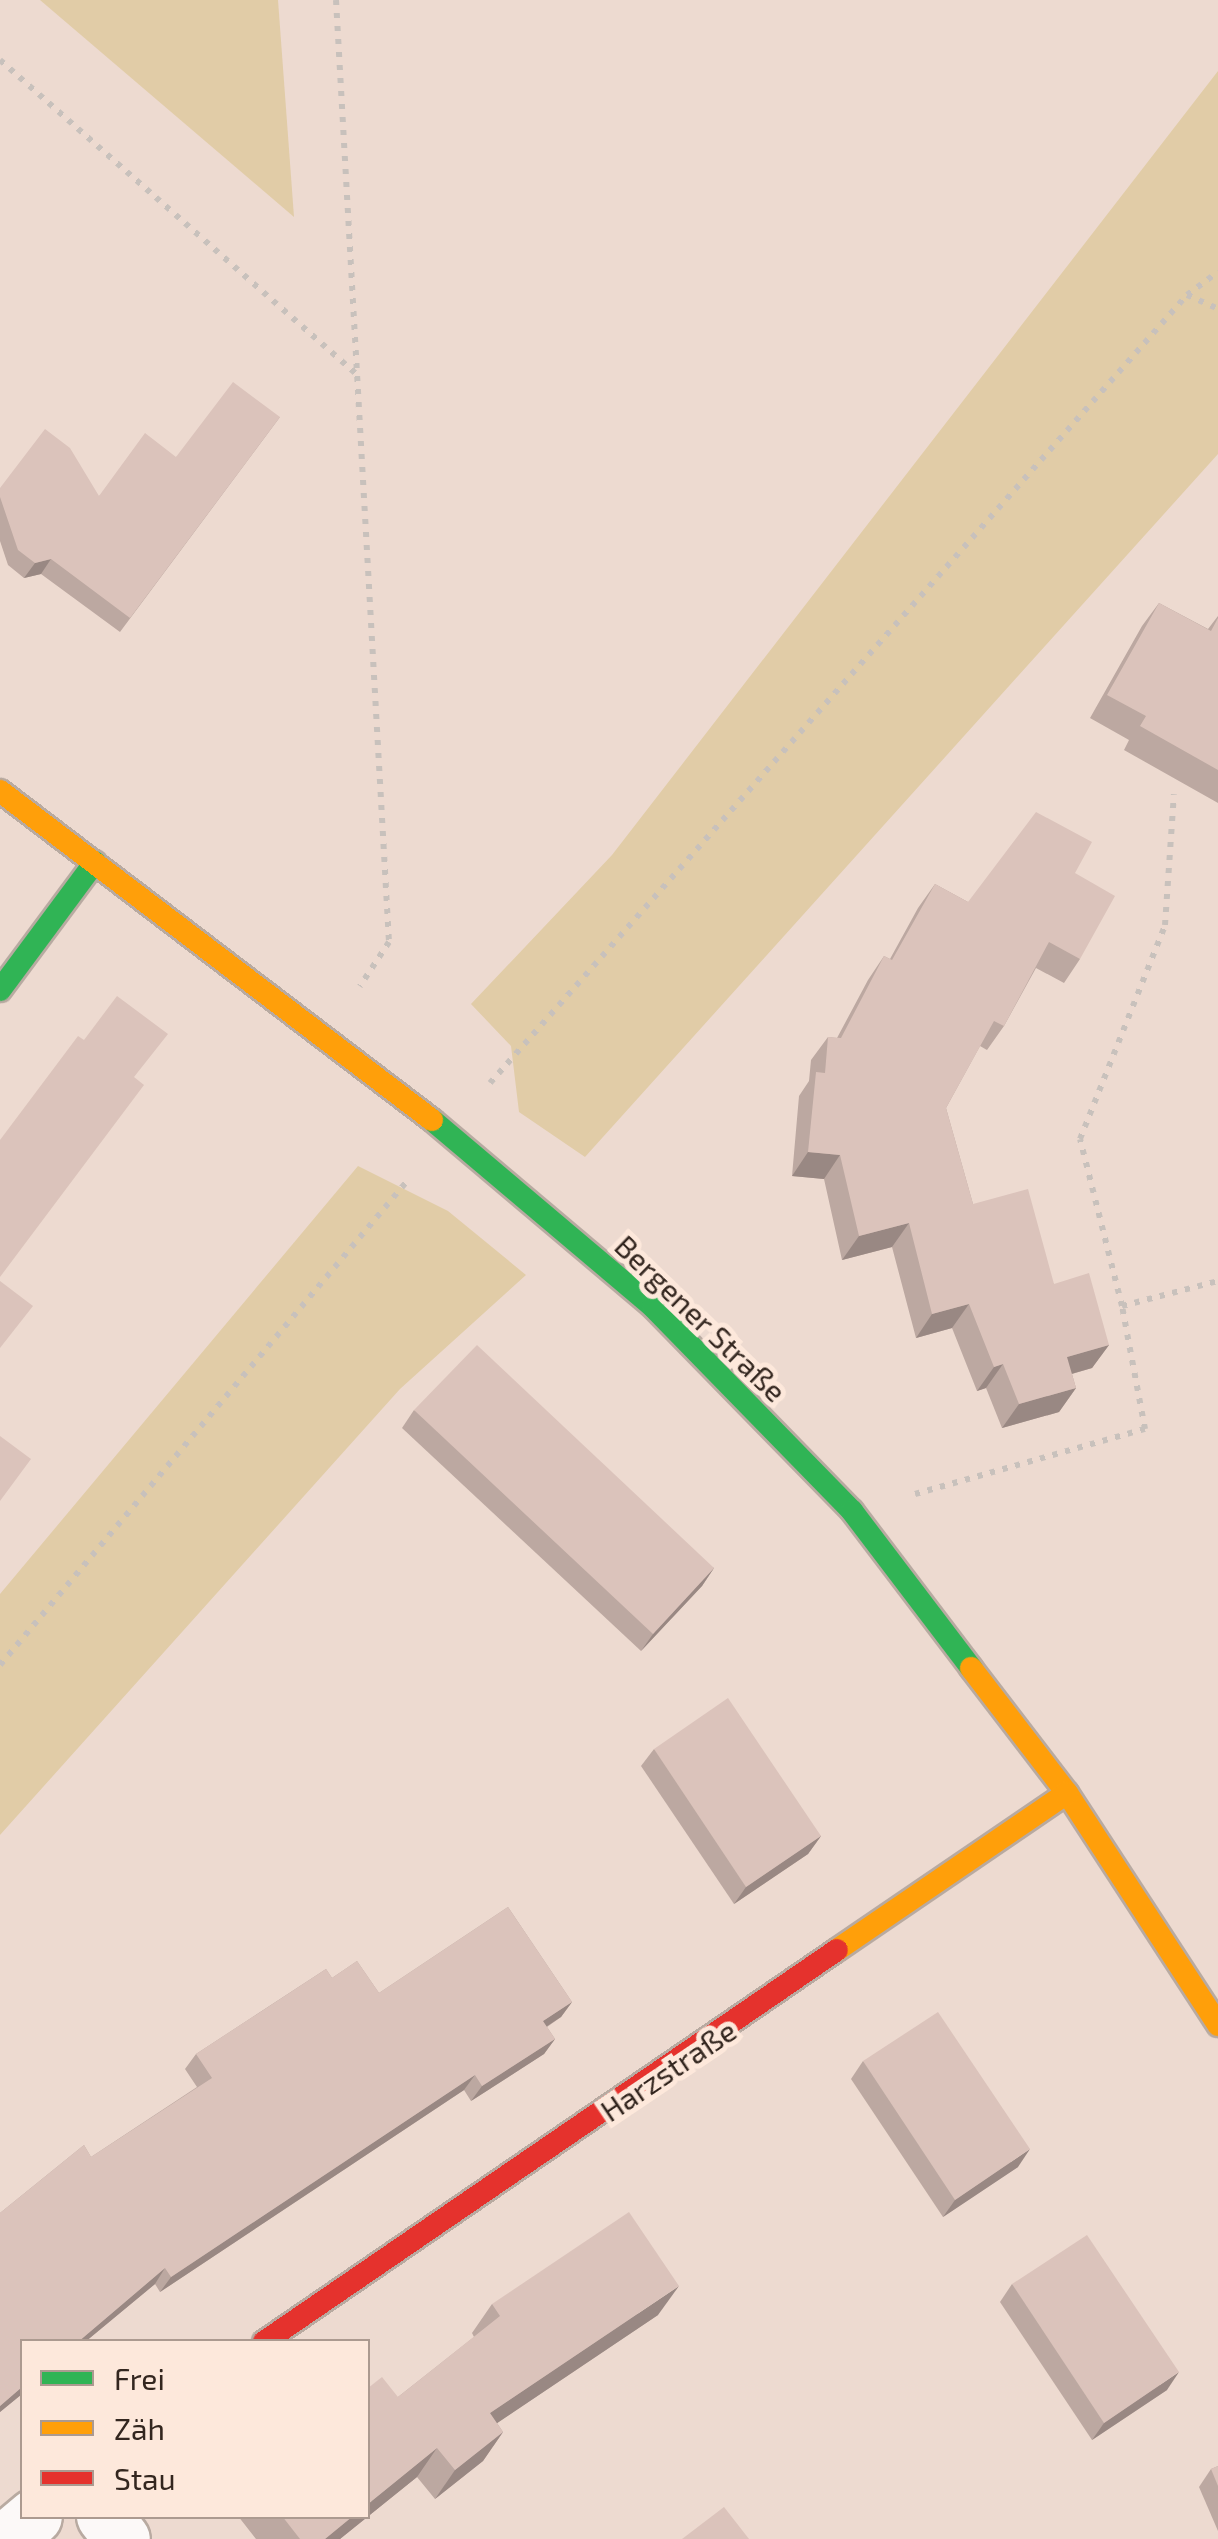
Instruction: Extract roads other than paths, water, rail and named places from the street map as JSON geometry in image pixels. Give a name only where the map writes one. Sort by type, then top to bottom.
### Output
[{"type":"street","name":"Bergener Straße","points":[[0,791],[447,1131],[653,1307],[852,1511],[1068,1793],[1218,2025]]},
{"type":"street","points":[[0,990],[95,862]]},
{"type":"street","name":"Harzstraße","points":[[268,2339],[1068,1793]]},
{"type":"street","points":[[7,2539],[30,2519]]},
{"type":"street","points":[[106,2519],[122,2539]]}]
